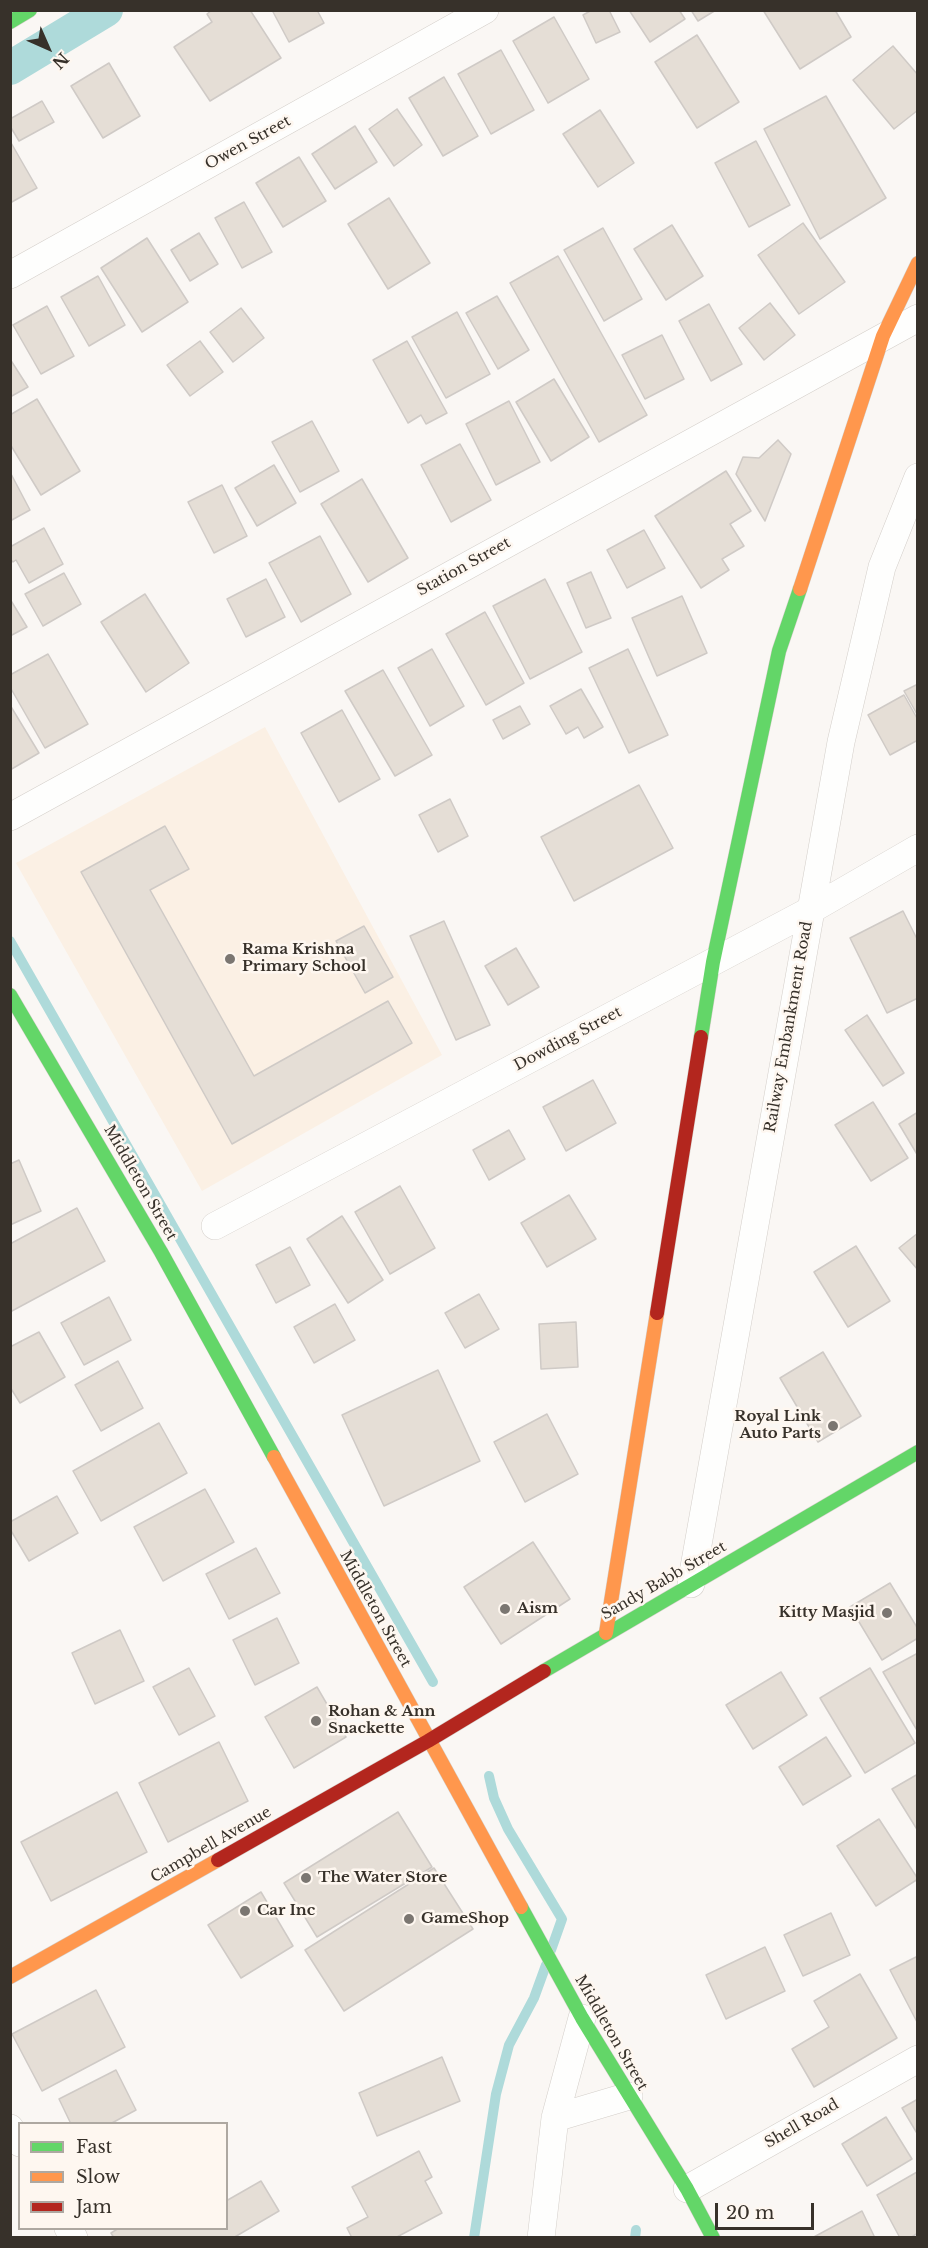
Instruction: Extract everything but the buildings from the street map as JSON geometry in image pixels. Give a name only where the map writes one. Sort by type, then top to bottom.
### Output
[{"type":"street","points":[[10,22],[30,10]]},
{"type":"street","name":"Owen Street","points":[[10,275],[485,10]]},
{"type":"street","points":[[606,1633],[713,962],[779,651],[883,336],[918,263]]},
{"type":"street","name":"Station Street","points":[[10,817],[918,318]]},
{"type":"street","name":"Railway Embankment Road","points":[[691,1584],[809,911],[841,742],[882,567],[918,477]]},
{"type":"street","name":"Dowding Street","points":[[215,1226],[809,911],[918,848]]},
{"type":"street","name":"Middleton Street","points":[[10,995],[160,1252],[582,2018],[687,2189],[713,2238]]},
{"type":"street","name":"Sandy Babb Street","points":[[428,1741],[606,1633],[918,1452]]},
{"type":"street","name":"Campbell Avenue","points":[[10,1977],[428,1741]]},
{"type":"street","points":[[541,2238],[555,2118],[582,2018]]},
{"type":"street","name":"Shell Road","points":[[687,2189],[918,2059]]},
{"type":"street","points":[[555,2118],[629,2096]]},
{"type":"street","points":[[10,2128],[18,2141]]},
{"type":"shaded area","name":"Rama Krishna Primary School","points":[[265,727],[442,1055],[202,1191],[16,863]]},
{"type":"waterway","points":[[10,68],[106,10]]},
{"type":"waterway","points":[[10,941],[433,1682]]},
{"type":"waterway","points":[[489,1776],[494,1798],[508,1829],[562,1919],[551,1950]]},
{"type":"waterway","points":[[474,2238],[496,2094],[509,2045],[534,1998],[546,1965]]},
{"type":"waterway","points":[[635,2238],[636,2230]]},
{"type":"traffic: fast","points":[[10,22],[30,10]]},
{"type":"traffic: fast","points":[[701,1037],[713,962],[779,651],[800,589]]},
{"type":"traffic: fast","points":[[10,995],[161,1252],[274,1457]]},
{"type":"traffic: fast","points":[[544,1671],[918,1452]]},
{"type":"traffic: fast","points":[[521,1907],[582,2018],[687,2189],[713,2238]]},
{"type":"traffic: slow","points":[[800,589],[883,336],[918,263]]},
{"type":"traffic: slow","points":[[606,1633],[657,1313]]},
{"type":"traffic: slow","points":[[274,1457],[521,1907]]},
{"type":"traffic: slow","points":[[10,1977],[218,1860]]},
{"type":"traffic: jam","points":[[657,1313],[701,1037]]},
{"type":"traffic: jam","points":[[218,1860],[428,1741],[544,1671]]},
{"type":"place","name":"Rama Krishna Primary School","points":[[230,959]]},
{"type":"place","name":"Royal Link Auto Parts","points":[[833,1426]]},
{"type":"place","name":"Aism","points":[[505,1609]]},
{"type":"place","name":"Kitty Masjid","points":[[887,1613]]},
{"type":"place","name":"Rohan & Ann Snackette","points":[[316,1721]]},
{"type":"place","name":"The Water Store","points":[[306,1878]]},
{"type":"place","name":"Car Inc","points":[[245,1911]]},
{"type":"place","name":"GameShop","points":[[409,1919]]}]
